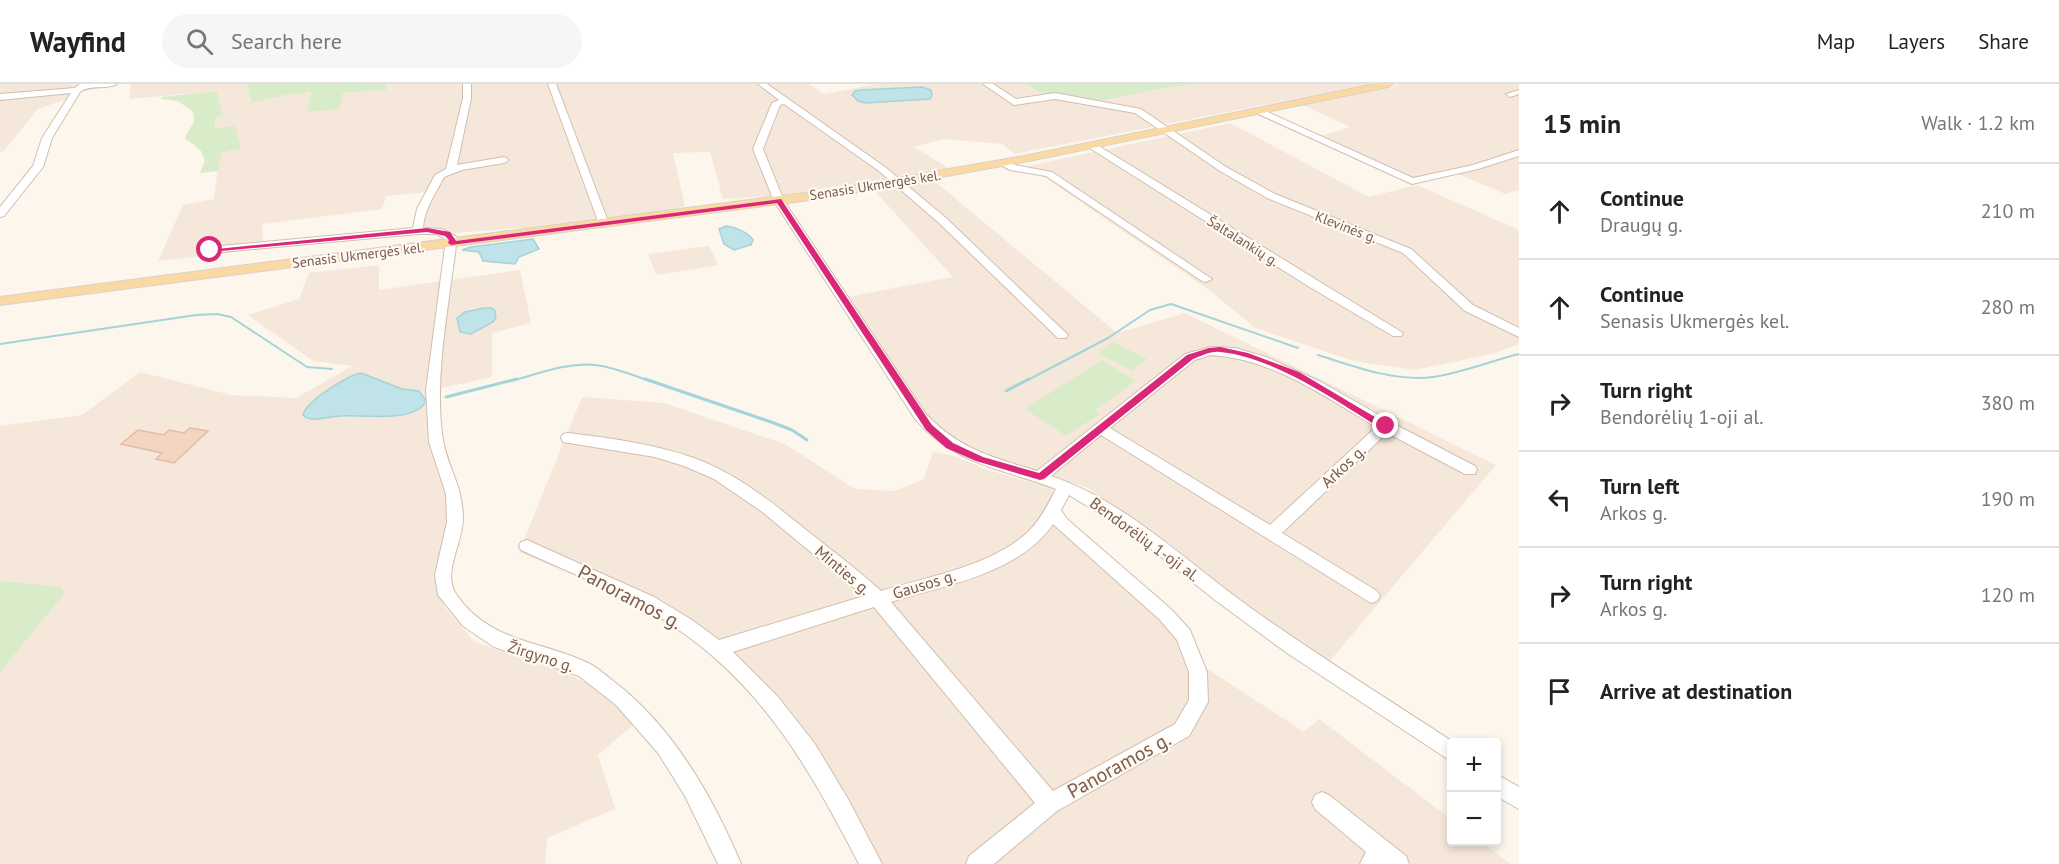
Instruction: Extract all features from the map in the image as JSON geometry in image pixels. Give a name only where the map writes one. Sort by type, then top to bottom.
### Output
[{"type":"main road","name":"Senasis Ukmergės kel.","points":[[0,301],[779,201],[1002,163],[1388,84]]},
{"type":"street","points":[[0,97],[113,84]]},
{"type":"street","points":[[451,170],[467,84]]},
{"type":"street","points":[[552,84],[604,224]]},
{"type":"street","points":[[762,84],[882,169],[894,183],[940,218],[1062,335]]},
{"type":"street","name":"Klevinės g.","points":[[987,84],[1014,102],[1055,96],[1132,108],[1223,169],[1271,196],[1407,251],[1470,308],[1519,333]]},
{"type":"street","points":[[0,214],[38,167],[46,138],[82,87]]},
{"type":"street","points":[[1510,94],[1519,92]]},
{"type":"street","name":"Bendorėlių 1-oji al.","points":[[784,100],[776,103],[758,149],[779,201],[929,427],[939,438],[964,453],[1065,487],[1110,511],[1242,611],[1447,750]]},
{"type":"street","points":[[1259,111],[1412,181],[1475,167],[1519,153]]},
{"type":"street","name":"Šaltalankių g.","points":[[1091,145],[1312,284],[1397,333]]},
{"type":"street","points":[[418,231],[417,222],[440,175],[451,170],[504,159]]},
{"type":"street","points":[[1002,163],[1012,169],[1038,169],[1049,174],[1206,279]]},
{"type":"street","points":[[210,250],[418,231],[448,234],[453,239],[451,243]]},
{"type":"street","name":"Žirgyno g.","points":[[451,243],[433,390],[436,442],[454,494],[455,522],[443,575],[447,595],[469,621],[500,642],[585,670],[623,699],[664,746],[692,789],[730,864]]},
{"type":"street","points":[[1040,477],[1190,357],[1202,351],[1220,350],[1245,355],[1296,374],[1386,426],[1470,470]]},
{"type":"street","name":"Arkos g.","points":[[1271,534],[1386,426]]},
{"type":"street","points":[[1100,428],[1371,596]]},
{"type":"street","name":"Minties g.","points":[[568,438],[632,446],[704,468],[743,489],[858,580],[877,598],[1050,804]]},
{"type":"street","name":"Gausos g.","points":[[717,649],[986,566],[1014,552],[1037,536],[1054,512],[1065,487]]},
{"type":"street","name":"Panoramos g.","points":[[977,864],[1050,804],[1182,730],[1199,702],[1198,672],[1184,635],[1166,615],[1061,524],[1054,512]]},
{"type":"street","name":"Panoramos g.","points":[[526,546],[640,597],[684,624],[717,649],[789,724],[837,800],[872,864]]},
{"type":"street","points":[[1501,787],[1519,799]]},
{"type":"street","points":[[1322,802],[1376,857],[1398,864]]},
{"type":"shaded area","points":[[0,84],[88,84],[70,98],[38,109],[4,151],[0,152]]},
{"type":"shaded area","points":[[131,84],[247,84],[252,103],[311,92],[308,112],[343,93],[385,90],[387,84],[809,84],[824,94],[878,84],[1026,84],[1046,96],[1055,94],[1100,101],[1196,84],[1369,84],[1015,154],[1003,144],[943,139],[914,147],[950,169],[772,196],[723,199],[710,152],[673,153],[685,206],[668,210],[538,227],[452,233],[421,226],[428,192],[386,196],[382,209],[262,224],[263,249],[158,261],[183,205],[214,199],[220,153],[241,148],[215,128],[215,116],[223,115],[217,91],[129,99]]},
{"type":"shaded area","points":[[1402,84],[1519,84],[1519,190],[1505,194],[1451,171],[1414,179],[1318,137],[1350,127],[1303,105]]},
{"type":"shaded area","points":[[1230,123],[1369,197],[1417,185],[1519,230],[1519,344],[1496,353],[1415,370],[1353,361],[1255,328],[1209,290],[1028,166]]},
{"type":"shaded area","points":[[933,180],[1117,333],[1185,313],[1496,465],[1328,663],[1227,594],[1088,488],[965,447],[940,430],[914,398],[846,297],[953,277],[873,189]]},
{"type":"shaded area","points":[[709,246],[718,265],[656,275],[648,254]]},
{"type":"shaded area","points":[[379,265],[379,290],[520,270],[531,323],[492,333],[492,377],[428,391],[449,505],[436,580],[445,608],[475,642],[575,677],[596,688],[634,724],[598,755],[615,809],[547,838],[545,864],[0,864],[0,426],[82,415],[140,372],[231,395],[296,398],[352,366],[313,361],[248,315],[299,299],[309,273]]},
{"type":"shaded area","points":[[582,397],[664,403],[785,444],[855,489],[895,491],[924,479],[933,452],[954,456],[985,469],[1051,488],[1056,496],[1050,509],[1191,635],[1206,668],[1304,732],[1319,719],[1447,816],[1447,846],[1486,846],[1511,864],[858,864],[799,754],[757,701],[706,650],[633,601],[519,552]]},
{"type":"green space","points":[[247,84],[387,84],[386,90],[343,93],[339,109],[307,112],[311,92],[252,103]]},
{"type":"green space","points":[[1026,84],[1196,84],[1100,101],[1055,94],[1046,96]]},
{"type":"green space","points":[[217,91],[223,115],[215,117],[215,128],[235,126],[241,148],[221,153],[218,171],[200,173],[205,160],[201,151],[185,138],[194,121],[193,112],[178,101],[161,97]]},
{"type":"green space","points":[[1113,342],[1147,359],[1132,371],[1098,353]]},
{"type":"green space","points":[[1102,360],[1136,381],[1095,410],[1100,414],[1066,436],[1025,409]]},
{"type":"green space","points":[[0,581],[61,587],[64,594],[0,672]]},
{"type":"water","points":[[922,87],[931,90],[930,99],[865,103],[858,101],[852,95],[855,91],[861,90]]},
{"type":"water","points":[[726,226],[748,235],[753,240],[751,245],[734,250],[724,244],[719,229]]},
{"type":"water","points":[[533,239],[539,249],[519,257],[515,264],[483,261],[479,252],[462,250],[471,247]]},
{"type":"water","points":[[492,308],[495,311],[496,318],[493,322],[471,334],[460,332],[457,318],[465,312]]},
{"type":"water","points":[[361,373],[402,389],[419,391],[426,401],[411,413],[399,415],[311,419],[303,415],[311,403],[328,390]]},
{"type":"building","points":[[190,428],[208,431],[174,463],[156,459],[162,453],[121,444],[138,430],[164,435],[169,430],[184,433]]},
{"type":"waterway","points":[[1026,381],[1108,338],[1150,310],[1171,304],[1298,348]]},
{"type":"waterway","points":[[0,344],[196,315],[217,314],[231,317],[307,367],[332,369]]},
{"type":"waterway","points":[[1318,355],[1374,372],[1419,378],[1454,373],[1519,354]]},
{"type":"waterway","points":[[511,381],[574,365],[595,365],[650,381]]},
{"type":"waterway","points":[[446,397],[517,379]]},
{"type":"waterway","points":[[645,379],[774,423],[792,430],[807,440]]},
{"type":"waterway","points":[[1006,391],[1029,379]]},
{"type":"route","points":[[210,250],[427,230],[448,234],[453,239],[451,243],[779,201],[920,416],[939,438],[964,453],[980,459],[1040,477],[1190,357],[1209,350],[1230,351],[1245,355],[1296,374],[1386,426]]}]
